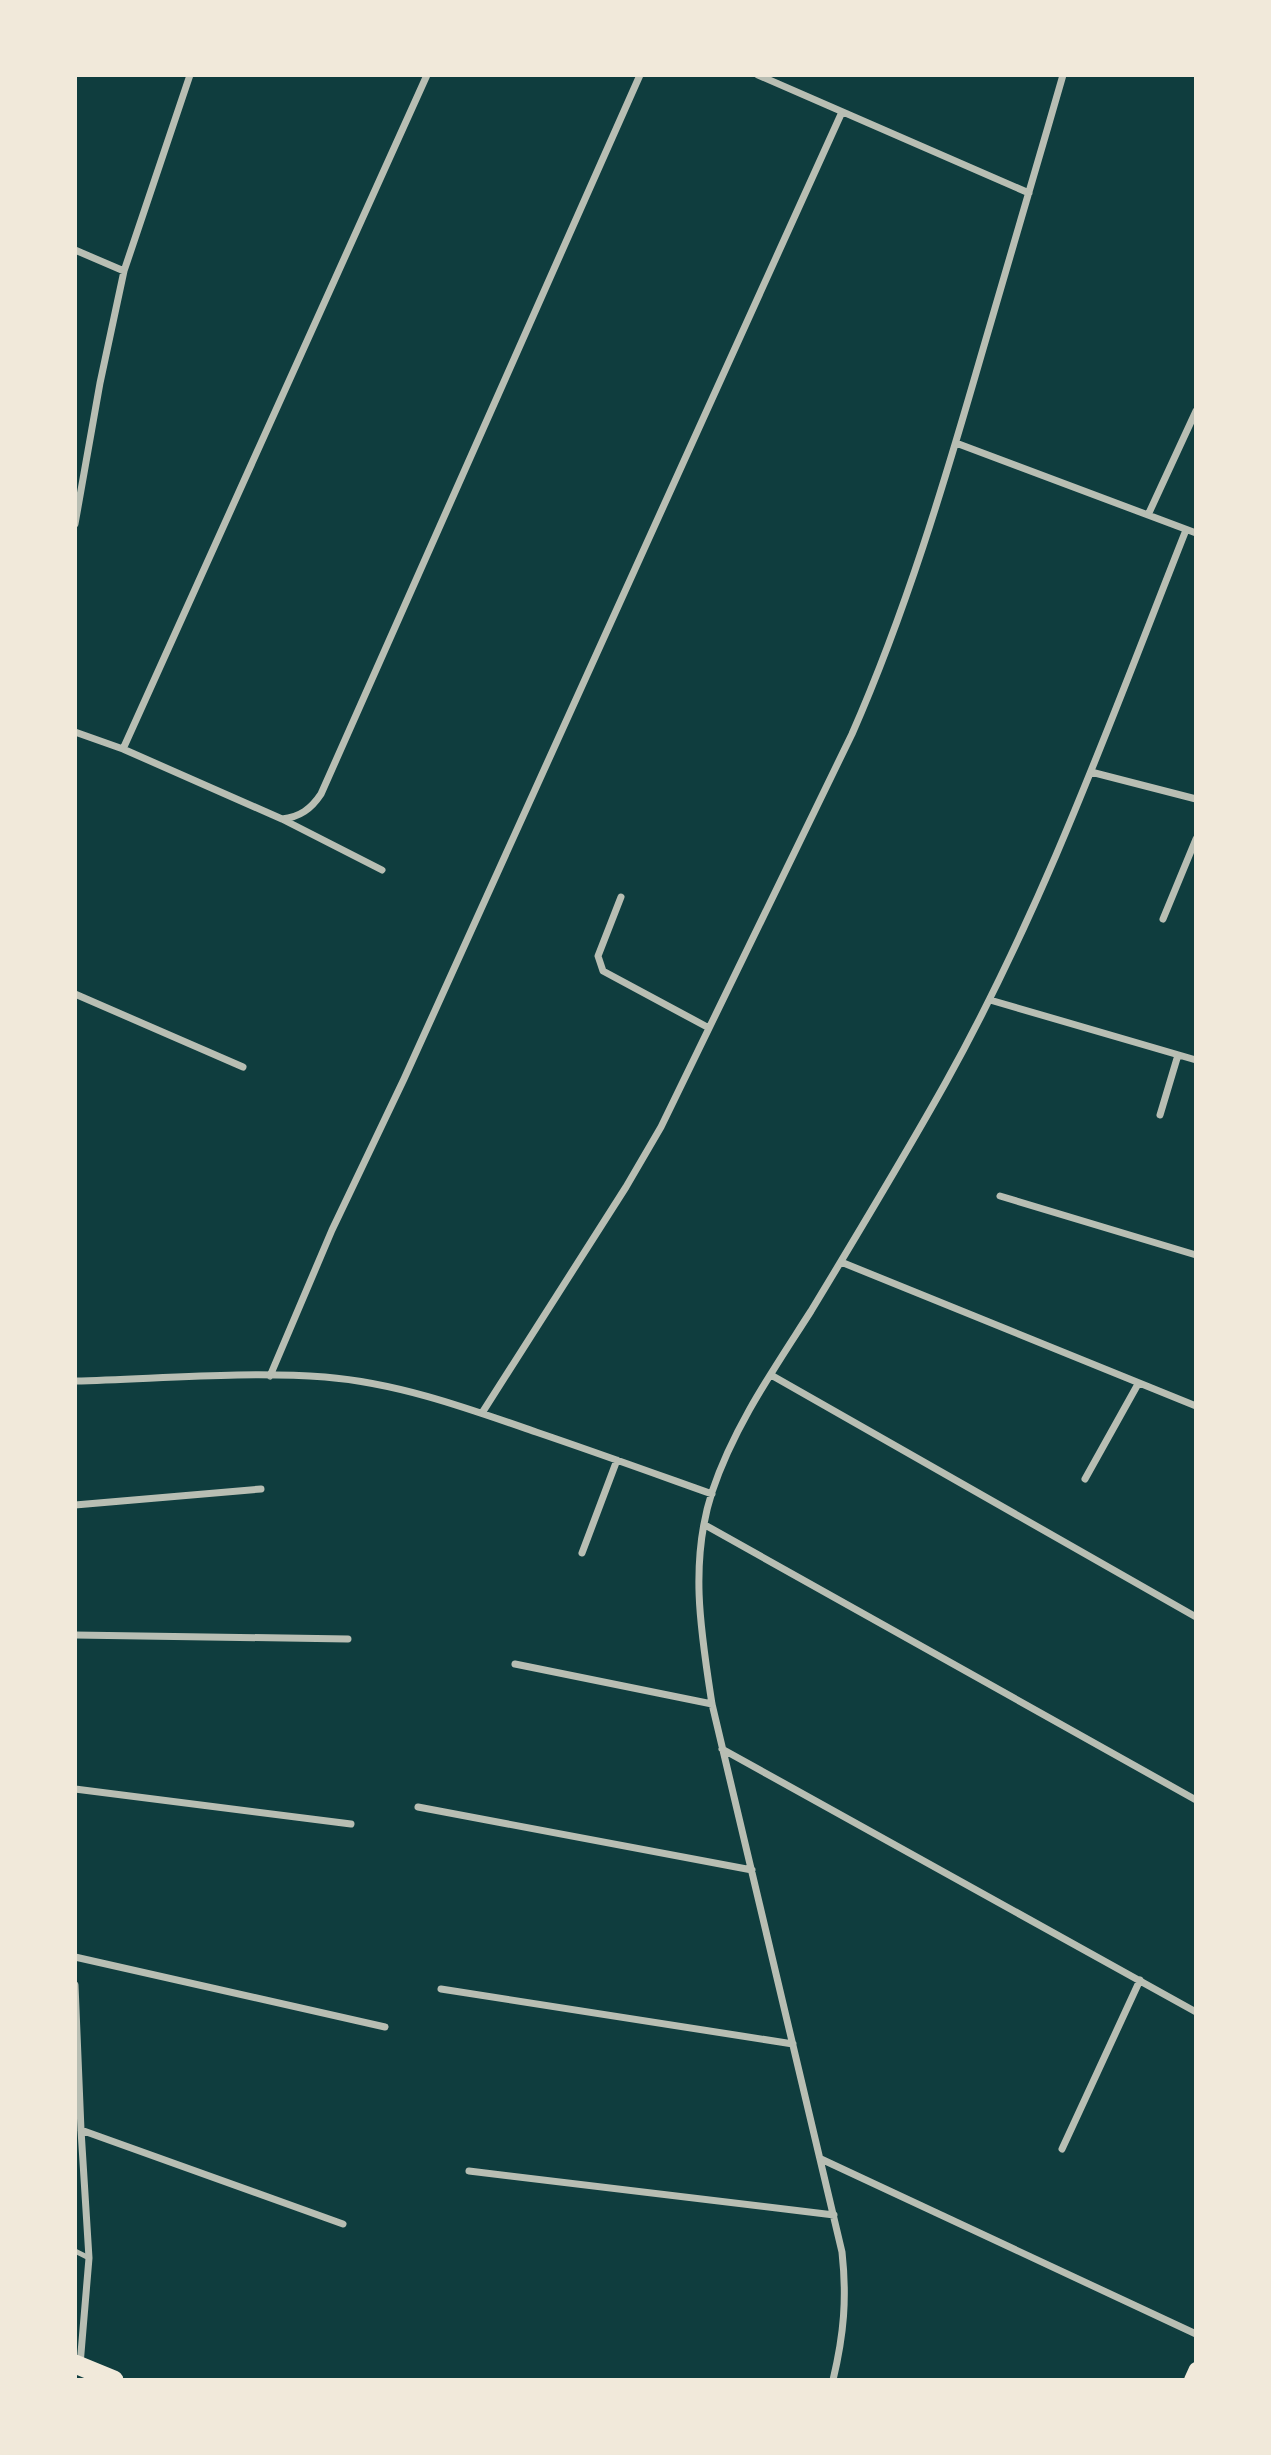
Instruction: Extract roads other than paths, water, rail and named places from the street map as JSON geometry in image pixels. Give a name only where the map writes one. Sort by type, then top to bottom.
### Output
[{"type":"highway","points":[[78,2365],[114,2380]]},
{"type":"main road","points":[[1191,2380],[1196,2369]]},
{"type":"street","points":[[75,524],[100,383],[124,271],[190,75]]},
{"type":"street","points":[[123,749],[427,75]]},
{"type":"street","points":[[282,819],[294,818],[305,811],[321,794],[640,75]]},
{"type":"street","points":[[758,75],[774,79],[842,112],[1029,193]]},
{"type":"street","points":[[482,1413],[626,1187],[661,1127],[852,734],[876,679],[898,623],[956,443],[1063,75]]},
{"type":"street","points":[[270,1376],[332,1230],[404,1079],[842,112]]},
{"type":"street","points":[[75,250],[124,271]]},
{"type":"street","points":[[1148,515],[1196,411]]},
{"type":"street","points":[[956,443],[1196,533]]},
{"type":"street","points":[[833,2380],[845,2320],[846,2286],[842,2252],[712,1704],[699,1619],[698,1572],[705,1525],[712,1494],[737,1430],[902,1160],[990,1000],[1060,849],[1186,530]]},
{"type":"street","points":[[75,732],[123,749],[282,819],[382,870]]},
{"type":"street","points":[[1091,772],[1196,799]]},
{"type":"street","points":[[1163,919],[1196,839]]},
{"type":"street","points":[[621,897],[598,956],[603,971],[709,1028]]},
{"type":"street","points":[[75,994],[243,1067]]},
{"type":"street","points":[[990,1000],[1196,1060]]},
{"type":"street","points":[[1160,1115],[1178,1055]]},
{"type":"street","points":[[1000,1196],[1196,1255]]},
{"type":"street","points":[[841,1262],[1196,1406]]},
{"type":"street","points":[[771,1375],[1196,1617]]},
{"type":"street","points":[[75,1381],[270,1376],[326,1377],[379,1385],[431,1396],[712,1494]]},
{"type":"street","points":[[1085,1479],[1138,1384]]},
{"type":"street","points":[[582,1553],[617,1460]]},
{"type":"street","points":[[75,1505],[261,1489]]},
{"type":"street","points":[[705,1525],[1196,1800]]},
{"type":"street","points":[[75,1635],[348,1639]]},
{"type":"street","points":[[515,1664],[712,1704]]},
{"type":"street","points":[[722,1749],[1196,2012]]},
{"type":"street","points":[[75,1789],[351,1824]]},
{"type":"street","points":[[418,1807],[752,1870]]},
{"type":"street","points":[[75,1957],[385,2027]]},
{"type":"street","points":[[1062,2149],[1140,1980]]},
{"type":"street","points":[[75,1985],[80,2130],[89,2258],[78,2365]]},
{"type":"street","points":[[441,1989],[793,2044]]},
{"type":"street","points":[[80,2130],[343,2224]]},
{"type":"street","points":[[821,2159],[1196,2334]]},
{"type":"street","points":[[469,2171],[834,2215]]},
{"type":"lane","points":[[75,2251],[89,2258]]}]
